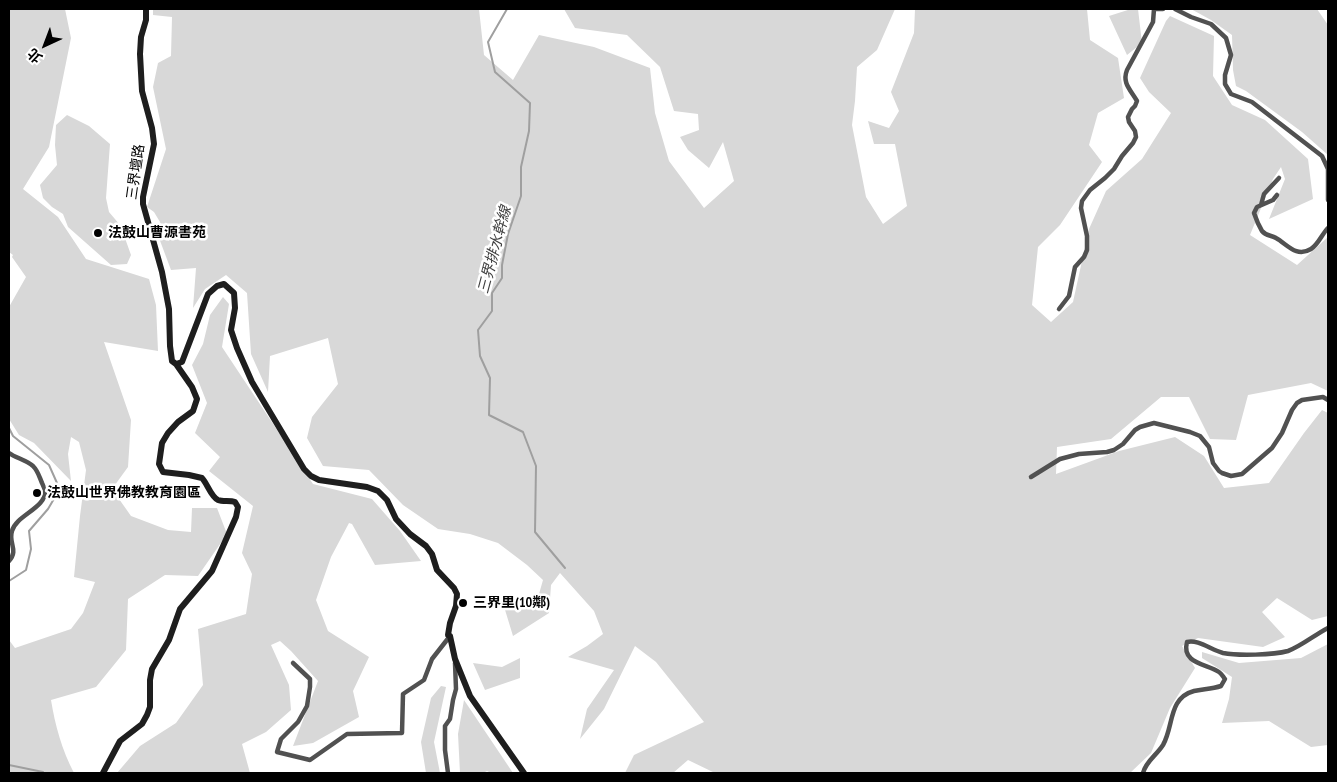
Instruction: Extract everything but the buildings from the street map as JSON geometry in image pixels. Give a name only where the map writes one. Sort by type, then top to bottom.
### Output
[{"type":"street","name":"三界壇路","points":[[102,773],[120,741],[142,724],[147,716],[150,707],[152,669],[169,640],[180,609],[212,571],[236,517],[238,507],[235,502],[230,500],[218,500],[202,478],[163,472],[159,464],[162,443],[178,422],[193,411],[197,399],[192,388],[170,356],[170,309],[143,204],[154,144],[152,128],[142,91],[141,37],[146,20],[146,9]]},
{"type":"street","points":[[1059,309],[1069,296],[1075,267],[1084,257],[1087,250],[1081,208],[1082,201],[1090,190],[1114,169],[1136,137],[1128,117],[1135,106],[1136,100],[1124,78],[1154,22],[1154,9],[1163,9]]},
{"type":"street","points":[[1176,9],[1211,24],[1226,38],[1231,55],[1225,75],[1225,84],[1231,94],[1252,102],[1322,156],[1328,169],[1328,200]]},
{"type":"street","points":[[1261,205],[1264,194],[1279,178]]},
{"type":"street","points":[[1277,195],[1273,200],[1256,207],[1254,214],[1265,234],[1276,238],[1292,250],[1301,252],[1310,249],[1328,228]]},
{"type":"street","points":[[176,364],[182,362],[208,294],[217,286],[224,284],[234,293],[235,308],[231,330],[252,382],[304,469],[311,476],[319,480],[367,487],[378,491],[387,500],[396,519],[410,534],[426,546],[432,554],[437,570],[454,588],[457,594],[456,606],[448,635],[450,636],[455,659],[470,696],[524,773]]},
{"type":"street","points":[[1031,477],[1060,459],[1079,454],[1114,450],[1123,444],[1135,430],[1154,423],[1200,436],[1209,447],[1213,463],[1219,471],[1230,476],[1242,474],[1272,448],[1297,403],[1302,400],[1322,397],[1328,400]]},
{"type":"street","points":[[9,453],[31,465],[38,472],[45,491],[42,501],[18,521],[12,531],[14,548],[9,561]]},
{"type":"street","points":[[1143,773],[1148,761],[1162,746],[1168,734],[1173,709],[1184,695],[1221,686],[1225,679],[1219,672],[1195,662],[1187,653],[1187,642],[1200,643],[1214,651],[1228,654],[1270,654],[1290,650],[1328,628]]},
{"type":"street","points":[[292,663],[310,679],[307,706],[298,722],[281,739],[277,752],[310,760],[347,734],[402,733],[403,694],[424,680],[432,659],[450,636]]},
{"type":"street","points":[[448,773],[445,750],[445,726],[450,719],[456,689],[455,659]]},
{"type":"shaded area","points":[[9,9],[65,9],[71,38],[49,147],[23,189],[58,217],[86,259],[149,279],[156,305],[158,351],[104,342],[131,420],[128,467],[112,489],[131,516],[168,530],[191,532],[192,508],[217,508],[227,534],[198,576],[165,575],[128,599],[126,650],[96,687],[51,700],[60,737],[74,773],[9,773],[9,640],[15,648],[71,629],[83,613],[95,582],[74,577],[86,470],[79,442],[71,437],[68,454],[71,481],[34,443],[19,435],[9,419],[9,307],[26,277],[12,257],[13,255],[9,252]]},
{"type":"shaded area","points":[[153,9],[479,9],[484,55],[513,80],[539,35],[594,47],[650,68],[655,113],[669,161],[704,208],[734,181],[723,142],[709,168],[688,150],[680,137],[699,130],[698,114],[674,111],[660,67],[627,35],[575,28],[564,9],[895,9],[877,50],[857,67],[852,125],[866,197],[883,224],[907,206],[895,144],[874,144],[868,121],[889,128],[899,111],[891,92],[914,33],[915,9],[1087,9],[1090,40],[1118,58],[1124,98],[1098,113],[1089,145],[1102,162],[1060,225],[1038,247],[1032,305],[1051,322],[1073,302],[1089,229],[1106,191],[1142,159],[1171,113],[1149,92],[1140,78],[1166,21],[1170,16],[1214,36],[1213,76],[1232,105],[1265,120],[1308,159],[1313,199],[1269,219],[1285,179],[1281,167],[1273,179],[1250,235],[1297,265],[1328,237],[1328,391],[1311,383],[1248,395],[1236,440],[1210,439],[1189,397],[1161,397],[1111,439],[1057,447],[1056,474],[1119,451],[1175,437],[1204,456],[1224,488],[1269,483],[1322,410],[1328,413],[1328,616],[1312,620],[1277,598],[1262,612],[1285,637],[1263,647],[1198,638],[1182,646],[1195,668],[1170,708],[1151,753],[1130,773],[715,773],[688,760],[673,773],[625,773],[634,755],[704,722],[656,662],[635,646],[604,709],[580,739],[587,709],[614,670],[568,657],[603,634],[594,611],[560,573],[551,585],[549,613],[513,636],[502,600],[539,594],[543,580],[527,565],[498,543],[470,534],[438,529],[403,505],[369,470],[323,466],[307,438],[312,417],[338,384],[328,338],[270,356],[268,392],[251,354],[247,293],[226,275],[205,289],[193,308],[196,268],[171,270],[156,230],[160,222],[154,212],[147,207],[166,149],[153,87],[158,63],[171,56],[172,17],[153,15]]},
{"type":"shaded area","points":[[1131,9],[1138,9],[1142,43],[1127,55],[1109,16]]},
{"type":"shaded area","points":[[1191,9],[1317,9],[1328,25],[1328,155],[1302,132],[1246,91],[1236,86],[1233,70],[1232,35]]},
{"type":"shaded area","points":[[67,115],[89,126],[110,144],[106,198],[109,212],[126,232],[126,241],[131,255],[127,264],[111,265],[68,227],[63,214],[43,198],[40,185],[57,165],[56,125]]},
{"type":"shaded area","points":[[223,297],[229,304],[222,347],[313,484],[372,499],[400,531],[421,561],[375,565],[352,524],[349,523],[331,557],[316,600],[328,631],[369,657],[353,691],[359,717],[313,743],[293,746],[318,681],[280,641],[271,645],[289,685],[291,710],[266,732],[242,744],[250,773],[117,773],[140,746],[176,723],[203,685],[198,629],[246,614],[252,574],[242,553],[253,506],[209,471],[220,457],[195,433],[207,403],[192,365],[203,344],[210,315]]},
{"type":"shaded area","points":[[1328,644],[1328,745],[1311,747],[1269,721],[1222,723],[1229,699],[1232,677],[1202,658],[1202,652],[1239,663],[1301,658]]},
{"type":"shaded area","points":[[520,658],[520,678],[485,690],[473,663],[502,667]]},
{"type":"shaded area","points":[[441,686],[446,687],[434,742],[440,773],[426,773],[421,742],[431,698]]},
{"type":"shaded area","points":[[464,700],[513,773],[491,773],[487,771],[483,773],[460,773],[458,734]]},
{"type":"waterway","name":"三界排水幹線","points":[[507,9],[488,42],[495,72],[530,103],[529,131],[521,167],[521,196],[508,234],[502,265],[502,278],[492,293],[492,311],[478,330],[480,356],[490,378],[489,415],[523,432],[536,466],[535,532],[565,568]]},
{"type":"waterway","points":[[9,428],[13,436],[49,465],[57,483],[58,492],[48,509],[29,531],[31,549],[26,570],[9,581]]},
{"type":"waterway","points":[[9,765],[43,773]]},
{"type":"place","name":"法鼓山曹源書苑","points":[[98,233]]},
{"type":"place","name":"法鼓山世界佛教教育園區","points":[[37,493]]},
{"type":"place","name":"三界里(10鄰)","points":[[463,603]]}]
